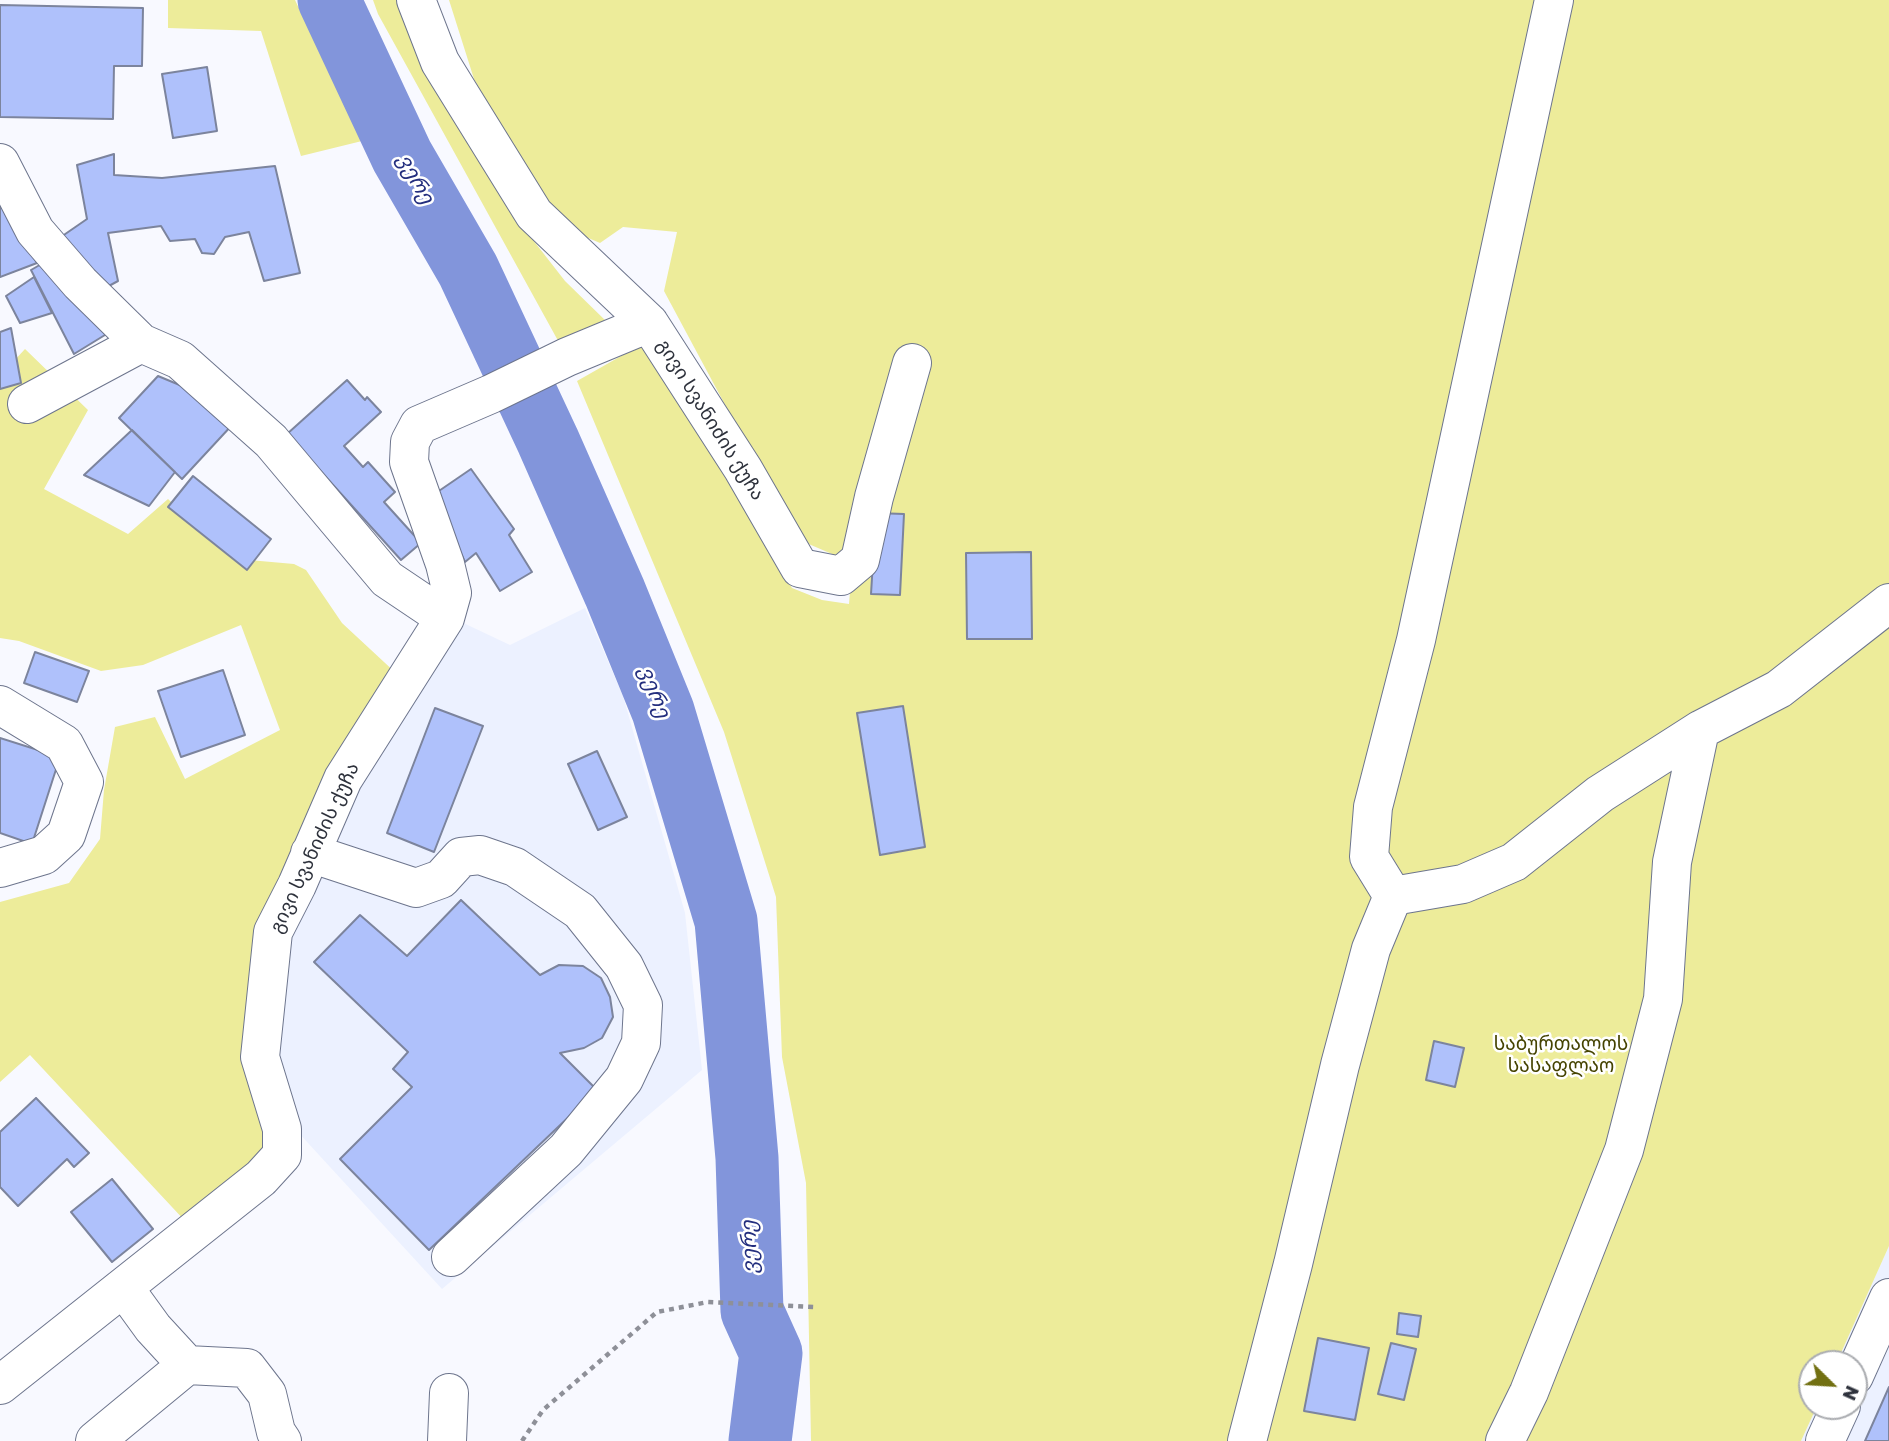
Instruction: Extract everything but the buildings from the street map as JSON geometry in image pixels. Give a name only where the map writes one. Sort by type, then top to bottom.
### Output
[{"type":"street","points":[[416,0],[440,62],[534,214],[649,323]]},
{"type":"street","points":[[1393,896],[1368,857],[1373,807],[1416,640],[1554,0]]},
{"type":"street","points":[[0,163],[35,231],[80,283],[141,343],[180,360],[271,441],[387,579],[446,618]]},
{"type":"street","name":"გივი სვანიძის ქუჩა","points":[[0,1385],[261,1178],[282,1155],[282,1129],[260,1057],[273,932],[343,779],[446,618],[452,593],[446,564],[409,462],[410,442],[419,425],[566,357],[649,323],[743,469],[800,568],[841,576],[860,559],[874,497],[912,363]]},
{"type":"street","points":[[27,404],[141,343]]},
{"type":"street","points":[[1393,896],[1463,884],[1514,862],[1600,794],[1700,730],[1779,689],[1889,603]]},
{"type":"street","points":[[0,705],[64,744],[84,782],[66,835],[44,855],[0,868]]},
{"type":"street","points":[[1505,1441],[1529,1392],[1624,1150],[1663,999],[1672,862],[1700,730]]},
{"type":"street","points":[[310,853],[416,888],[441,878],[461,857],[480,855],[515,867],[580,911],[624,966],[643,1005],[641,1043],[624,1079],[566,1150],[451,1257]]},
{"type":"street","points":[[1247,1441],[1371,949],[1393,896]]},
{"type":"street","points":[[124,1288],[153,1328],[187,1365],[247,1368],[267,1394],[276,1432],[282,1441]]},
{"type":"street","points":[[1866,1350],[1889,1298]]},
{"type":"street","points":[[108,1437],[187,1365]]},
{"type":"street","points":[[447,1441],[449,1393]]},
{"type":"street","points":[[1825,1441],[1835,1420]]},
{"type":"path","points":[[522,1441],[543,1410],[656,1312],[708,1302],[814,1307]]},
{"type":"shaded area","points":[[585,608],[623,696],[685,913],[702,1070],[442,1289],[297,1131],[271,1063],[281,930],[351,779],[455,619],[510,645]]},
{"type":"shaded area","points":[[1889,1246],[1889,1441],[1801,1441],[1811,1420],[1868,1420],[1868,1350],[1842,1350]]},
{"type":"green space","points":[[168,0],[295,0],[362,141],[301,156],[261,31],[168,28]]},
{"type":"green space","points":[[373,0],[401,0],[526,231],[565,281],[607,322],[567,357],[378,14]]},
{"type":"green space","name":"საბურთალოს სასაფლაო","points":[[449,0],[1889,0],[1889,1246],[1842,1350],[1798,1350],[1798,1420],[1811,1420],[1801,1441],[811,1441],[806,1183],[782,1057],[776,897],[724,732],[577,381],[644,343],[792,588],[822,600],[849,604],[853,553],[839,557],[797,539],[664,291],[677,232],[623,227],[600,243],[579,234],[545,204],[474,79]]},
{"type":"green space","points":[[25,349],[88,410],[44,489],[128,534],[168,499],[221,549],[249,560],[294,564],[306,570],[342,623],[398,675],[260,920],[267,1112],[262,1158],[186,1222],[30,1055],[0,1082],[0,902],[69,883],[100,839],[104,790],[115,727],[155,717],[185,779],[280,730],[241,625],[143,665],[101,671],[19,641],[0,638],[0,376]]},
{"type":"waterway","name":"ვერე","points":[[329,0],[402,156],[468,270],[615,593],[663,711],[726,921],[747,1158],[752,1311],[771,1353],[760,1441]]}]
